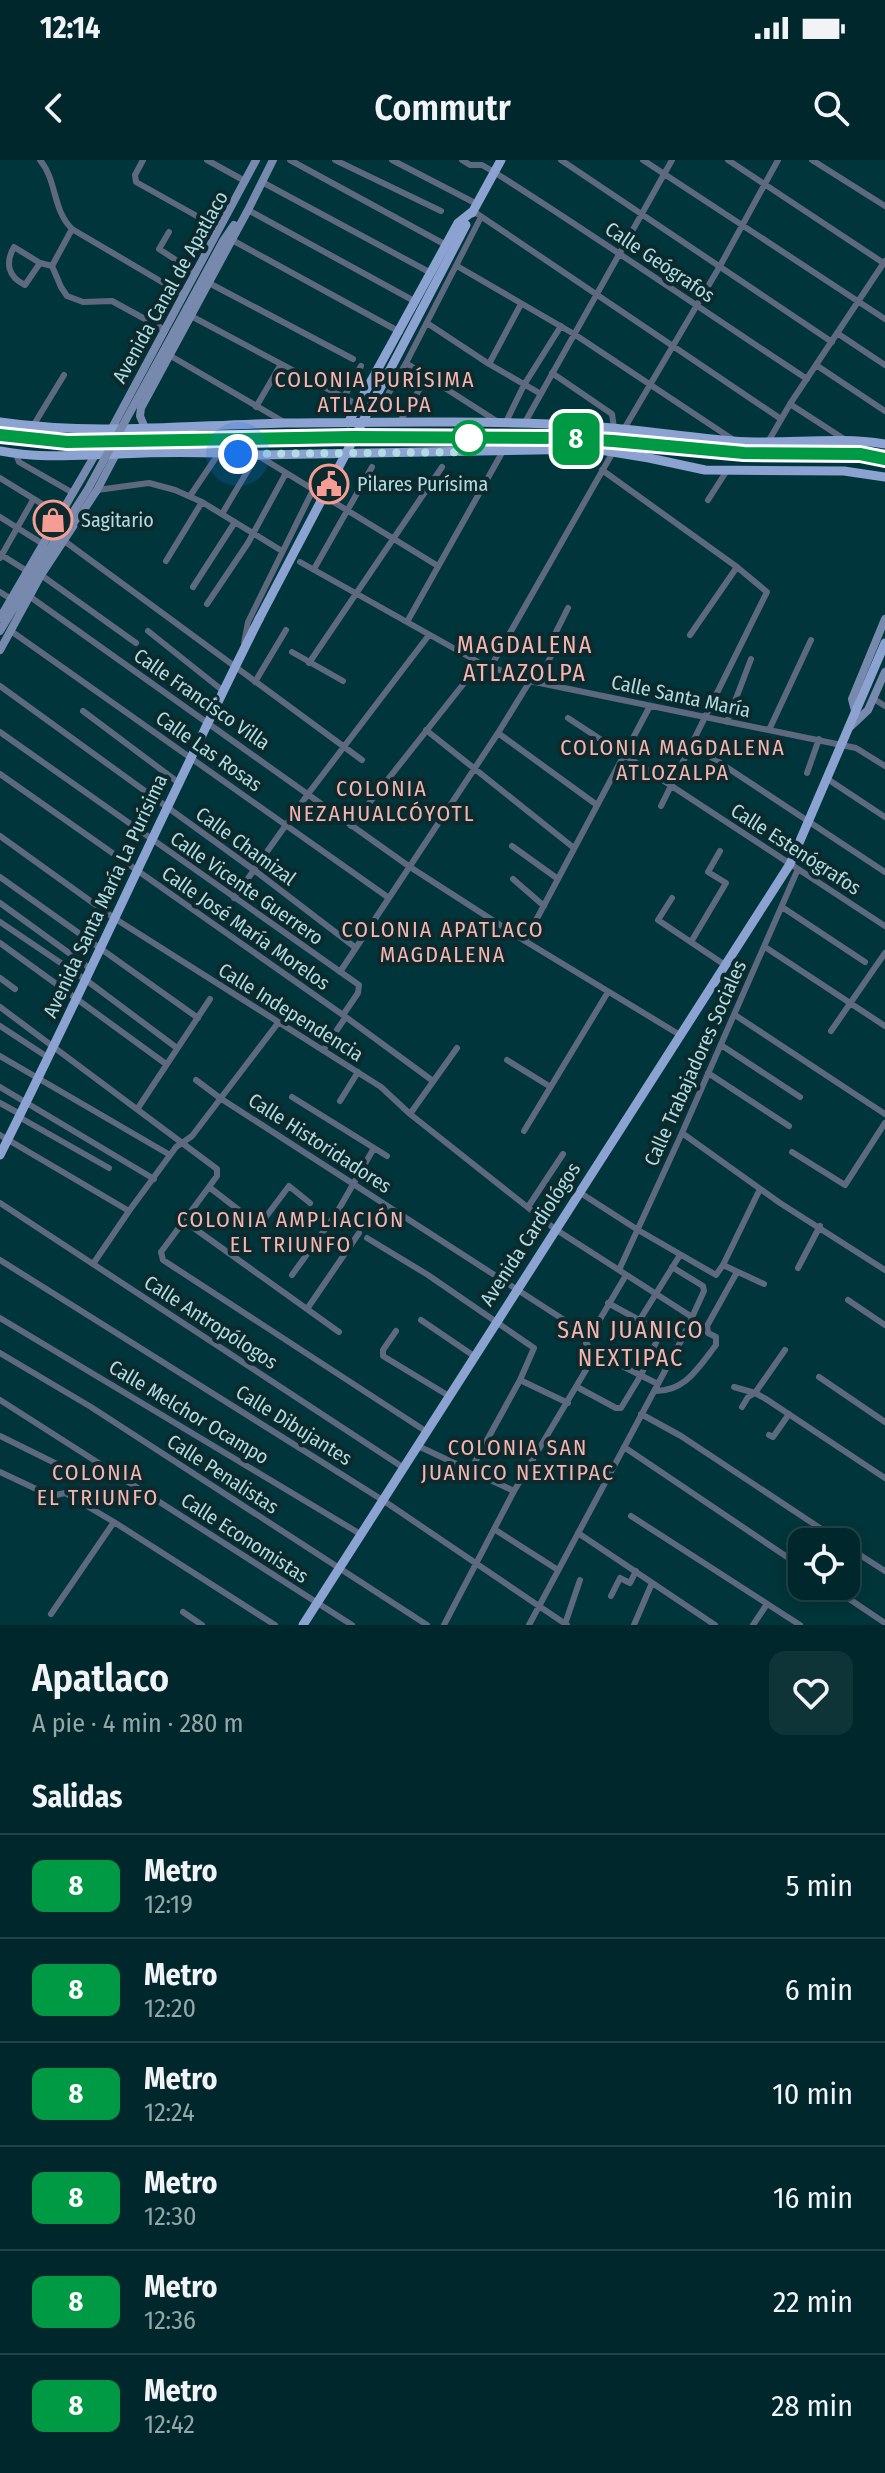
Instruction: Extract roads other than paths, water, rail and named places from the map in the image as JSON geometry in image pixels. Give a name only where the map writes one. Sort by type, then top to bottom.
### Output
[{"type":"main road","name":"Avenida Santa María La Purísima","points":[[0,1155],[4,1138],[20,1116],[55,1046],[222,690],[466,225],[477,211],[501,160]]},
{"type":"main road","points":[[348,423],[458,223],[477,211]]},
{"type":"main road","points":[[0,422],[111,430],[287,423],[524,424],[619,429],[734,441],[885,444]]},
{"type":"main road","points":[[0,451],[16,454],[257,455],[594,449],[705,470],[844,471],[885,477]]},
{"type":"main road","name":"Avenida Cardiológos","points":[[303,1625],[725,965],[794,867],[808,821],[885,643]]},
{"type":"street","points":[[143,160],[135,175],[136,182],[220,229]]},
{"type":"street","points":[[207,160],[245,183],[245,192],[227,229],[227,241]]},
{"type":"street","name":"Avenida Canal de Apatlaco","points":[[111,430],[256,160]]},
{"type":"street","name":"Avenida Canal de Apatlaco","points":[[145,428],[140,416],[147,396],[189,312],[209,283],[227,241],[248,210],[273,160]]},
{"type":"street","points":[[290,160],[446,245]]},
{"type":"street","points":[[335,160],[441,211]]},
{"type":"street","points":[[392,160],[477,211],[781,419]]},
{"type":"street","name":"Calle Geógrafos","points":[[462,160],[470,165],[482,162],[807,379]]},
{"type":"street","points":[[561,160],[832,342]]},
{"type":"street","points":[[643,160],[885,319]]},
{"type":"street","points":[[524,424],[672,160]]},
{"type":"street","points":[[728,160],[884,263],[768,442]]},
{"type":"street","points":[[552,373],[612,414],[619,429],[651,386],[778,160]]},
{"type":"street","points":[[812,160],[885,206]]},
{"type":"street","points":[[45,162],[60,214],[72,229],[184,295]]},
{"type":"street","points":[[262,182],[431,273]]},
{"type":"street","points":[[0,618],[27,571],[88,489],[247,203],[255,195]]},
{"type":"street","points":[[248,210],[416,302]]},
{"type":"street","points":[[382,405],[457,266],[477,211]]},
{"type":"street","points":[[52,266],[72,229]]},
{"type":"street","points":[[169,232],[159,249],[196,273]]},
{"type":"street","points":[[227,241],[400,332]]},
{"type":"street","points":[[40,263],[25,285],[11,275],[9,256],[14,247],[40,263],[52,266]]},
{"type":"street","points":[[52,266],[67,296],[83,302],[112,301],[165,330]]},
{"type":"street","points":[[457,266],[574,334],[734,441]]},
{"type":"street","points":[[209,283],[353,359]]},
{"type":"street","points":[[489,364],[521,304]]},
{"type":"street","points":[[189,312],[358,405]]},
{"type":"street","points":[[427,323],[541,394]]},
{"type":"street","points":[[406,363],[503,424],[561,326]]},
{"type":"street","points":[[837,333],[885,365]]},
{"type":"street","points":[[169,355],[287,423]]},
{"type":"street","points":[[256,407],[281,364]]},
{"type":"street","points":[[816,365],[885,411]]},
{"type":"street","points":[[344,397],[361,366]]},
{"type":"street","points":[[33,426],[64,375]]},
{"type":"street","points":[[399,423],[427,377]]},
{"type":"street","points":[[132,391],[137,397],[147,396]]},
{"type":"street","points":[[790,404],[847,441]]},
{"type":"street","points":[[407,622],[503,451]]},
{"type":"street","points":[[490,668],[613,452]]},
{"type":"street","points":[[16,454],[19,462],[73,493]]},
{"type":"street","points":[[0,650],[3,637],[26,595],[98,488],[116,454]]},
{"type":"street","points":[[0,650],[60,515],[95,455]]},
{"type":"street","points":[[222,514],[257,455],[438,566]]},
{"type":"street","points":[[190,496],[215,459]]},
{"type":"street","points":[[314,569],[372,467]]},
{"type":"street","points":[[309,663],[442,467]]},
{"type":"street","points":[[602,470],[767,592],[661,806]]},
{"type":"street","points":[[708,500],[726,472]]},
{"type":"street","points":[[86,473],[95,473],[98,488]]},
{"type":"street","points":[[207,604],[253,534],[286,473]]},
{"type":"street","points":[[0,478],[60,515]]},
{"type":"street","points":[[98,488],[149,483],[190,496],[282,551]]},
{"type":"street","name":"Avenida Santa María La Purísima","points":[[242,652],[248,622],[313,490]]},
{"type":"street","points":[[27,571],[0,556],[33,500]]},
{"type":"street","points":[[166,561],[202,502]]},
{"type":"street","points":[[0,517],[46,546]]},
{"type":"street","points":[[193,587],[235,522]]},
{"type":"street","points":[[63,540],[362,760]]},
{"type":"street","name":"Calle Santa María","points":[[302,563],[490,668],[539,683],[841,744],[856,748],[885,766]]},
{"type":"street","points":[[690,635],[737,567]]},
{"type":"street","points":[[41,575],[136,643]]},
{"type":"street","points":[[0,592],[11,599]]},
{"type":"street","points":[[0,631],[19,598],[26,595]]},
{"type":"street","name":"Calle Francisco Villa","points":[[26,595],[410,867],[680,1035]]},
{"type":"street","points":[[539,683],[553,651],[554,636],[568,608]]},
{"type":"street","points":[[855,711],[852,699],[885,619]]},
{"type":"street","points":[[255,682],[286,630]]},
{"type":"street","name":"Calle Las Rosas","points":[[11,631],[389,898]]},
{"type":"street","points":[[148,631],[222,690]]},
{"type":"street","points":[[234,898],[308,794],[429,635]]},
{"type":"street","points":[[769,730],[811,640]]},
{"type":"street","points":[[292,652],[343,681]]},
{"type":"street","points":[[727,722],[751,659]]},
{"type":"street","points":[[351,826],[480,663]]},
{"type":"street","points":[[847,729],[868,710],[885,672]]},
{"type":"street","points":[[340,972],[530,681]]},
{"type":"street","name":"Calle Chamizal","points":[[0,686],[356,948]]},
{"type":"street","points":[[874,699],[885,706]]},
{"type":"street","points":[[525,941],[650,706]]},
{"type":"street","points":[[83,711],[179,783]]},
{"type":"street","name":"Calle Estenógrafos","points":[[568,718],[885,926]]},
{"type":"street","points":[[426,730],[574,848]]},
{"type":"street","name":"Calle Vicente Guerrero","points":[[0,732],[359,985],[358,993],[344,1017]]},
{"type":"street","points":[[498,733],[597,805]]},
{"type":"street","points":[[807,773],[819,739]]},
{"type":"street","points":[[693,745],[885,872]]},
{"type":"street","name":"Calle José María Morelos","points":[[0,774],[433,1081]]},
{"type":"street","points":[[826,778],[885,817]]},
{"type":"street","name":"Calle Independencia","points":[[0,836],[114,918],[381,1087],[410,1114],[555,1229],[692,1317]]},
{"type":"street","points":[[512,846],[558,879]]},
{"type":"street","points":[[691,942],[726,883],[708,872],[720,851]]},
{"type":"street","name":"Calle Trabajadores Sociales","points":[[619,1270],[765,947],[794,867]]},
{"type":"street","points":[[0,877],[198,1018]]},
{"type":"street","points":[[513,879],[544,906]]},
{"type":"street","points":[[672,898],[658,920],[725,965]]},
{"type":"street","points":[[0,903],[91,969]]},
{"type":"street","points":[[782,907],[865,962]]},
{"type":"street","points":[[0,922],[86,980],[177,1048]]},
{"type":"street","points":[[0,943],[166,1064]]},
{"type":"street","points":[[765,947],[885,1026]]},
{"type":"street","points":[[831,1031],[885,953]]},
{"type":"street","points":[[0,978],[15,989]]},
{"type":"street","points":[[524,1131],[608,992]]},
{"type":"street","points":[[138,1108],[210,999]]},
{"type":"street","points":[[0,1007],[217,1169],[217,1176],[161,1252],[163,1260],[427,1432]]},
{"type":"street","points":[[735,1015],[885,1114]]},
{"type":"street","points":[[324,1049],[344,1017]]},
{"type":"street","points":[[93,1264],[170,1155],[192,1136],[278,1023]]},
{"type":"street","points":[[0,1026],[49,1058]]},
{"type":"street","points":[[721,1045],[800,1097]]},
{"type":"street","points":[[410,1114],[457,1048]]},
{"type":"street","points":[[0,1056],[170,1155]]},
{"type":"street","points":[[507,1060],[549,1086]]},
{"type":"street","points":[[340,1101],[358,1072]]},
{"type":"street","points":[[708,1073],[789,1126]]},
{"type":"street","name":"Calle Historidadores","points":[[196,1080],[589,1336]]},
{"type":"street","points":[[0,1087],[154,1179]]},
{"type":"street","points":[[292,1097],[387,1156]]},
{"type":"street","points":[[0,1103],[109,1168]]},
{"type":"street","points":[[792,1152],[845,1185],[885,1123]]},
{"type":"street","points":[[682,1133],[760,1189],[885,1270]]},
{"type":"street","points":[[4,1138],[129,1211]]},
{"type":"street","points":[[292,1275],[336,1214],[374,1148]]},
{"type":"street","points":[[528,1207],[563,1154]]},
{"type":"street","points":[[209,1187],[259,1224],[289,1186],[310,1203]]},
{"type":"street","points":[[579,1192],[717,1275],[760,1189]]},
{"type":"street","name":"Calle Antropólogos","points":[[0,1203],[404,1468]]},
{"type":"street","points":[[184,1221],[339,1332]]},
{"type":"street","points":[[798,1268],[820,1226]]},
{"type":"street","points":[[307,1309],[359,1233]]},
{"type":"street","points":[[367,1238],[533,1345],[534,1351],[520,1380],[470,1471]]},
{"type":"street","points":[[639,1321],[680,1255]]},
{"type":"street","name":"Calle Dibujantes","points":[[0,1260],[384,1501],[566,1624]]},
{"type":"street","points":[[723,1265],[764,1284]]},
{"type":"street","points":[[529,1625],[682,1339],[704,1291],[703,1286],[672,1267]]},
{"type":"street","points":[[626,1275],[586,1343],[593,1351],[641,1375],[656,1387],[670,1390],[689,1380],[716,1345],[716,1337],[708,1333],[707,1326],[737,1272]]},
{"type":"street","points":[[848,1300],[885,1325]]},
{"type":"street","points":[[608,1303],[661,1332],[682,1339]]},
{"type":"street","name":"Calle Melchor Ocampo","points":[[0,1318],[362,1535]]},
{"type":"street","points":[[421,1320],[474,1356]]},
{"type":"street","points":[[396,1331],[383,1350],[383,1356],[449,1396]]},
{"type":"street","points":[[577,1387],[621,1408],[661,1332]]},
{"type":"street","points":[[742,1407],[785,1350]]},
{"type":"street","points":[[444,1625],[514,1491],[577,1387],[593,1351]]},
{"type":"street","name":"Calle Penalistas","points":[[0,1353],[91,1407],[427,1625]]},
{"type":"street","points":[[819,1377],[885,1422]]},
{"type":"street","points":[[520,1380],[568,1403]]},
{"type":"street","points":[[734,1387],[755,1393],[885,1478]]},
{"type":"street","name":"Calle Economistas","points":[[0,1400],[352,1625]]},
{"type":"street","points":[[641,1414],[681,1436],[820,1528]]},
{"type":"street","points":[[769,1435],[773,1437],[789,1414]]},
{"type":"street","points":[[0,1436],[63,1467]]},
{"type":"street","points":[[418,1446],[514,1491]]},
{"type":"street","points":[[624,1447],[788,1558]]},
{"type":"street","points":[[0,1472],[51,1496],[65,1493],[275,1625]]},
{"type":"street","points":[[631,1516],[800,1625]]},
{"type":"street","points":[[51,1614],[114,1522]]},
{"type":"street","points":[[494,1529],[558,1570]]},
{"type":"street","points":[[578,1533],[715,1625]]},
{"type":"street","points":[[860,1555],[885,1571]]},
{"type":"street","points":[[611,1596],[620,1578],[630,1583],[636,1571]]},
{"type":"street","points":[[566,1624],[580,1580]]},
{"type":"street","points":[[634,1625],[652,1583]]},
{"type":"street","points":[[851,1600],[885,1623]]},
{"type":"street","points":[[753,1625],[767,1604]]},
{"type":"street","points":[[183,1612],[202,1625]]},
{"type":"railway","points":[[0,435],[67,442],[351,437],[562,438],[744,453],[860,454],[885,459]]},
{"type":"metro line","name":"8","points":[[0,435],[67,442],[351,437],[562,438],[744,453],[860,454],[885,459]]},
{"type":"place","name":"Pilares Purísima","points":[[329,484]]},
{"type":"place","name":"Sagitario","points":[[53,520]]},
{"type":"district","name":"COLONIA PURÍSIMA ATLAZOLPA","points":[[375,392]]},
{"type":"district","name":"MAGDALENA ATLAZOLPA","points":[[525,659]]},
{"type":"district","name":"COLONIA MAGDALENA ATLOZALPA","points":[[673,760]]},
{"type":"district","name":"COLONIA NEZAHUALCÓYOTL","points":[[382,800]]},
{"type":"district","name":"COLONIA APATLACO MAGDALENA","points":[[443,942]]},
{"type":"district","name":"COLONIA AMPLIACIÓN EL TRIUNFO","points":[[291,1232]]},
{"type":"district","name":"SAN JUANICO NEXTIPAC","points":[[631,1344]]},
{"type":"district","name":"COLONIA SAN JUANICO NEXTIPAC","points":[[518,1460]]},
{"type":"district","name":"COLONIA EL TRIUNFO","points":[[98,1484]]}]
